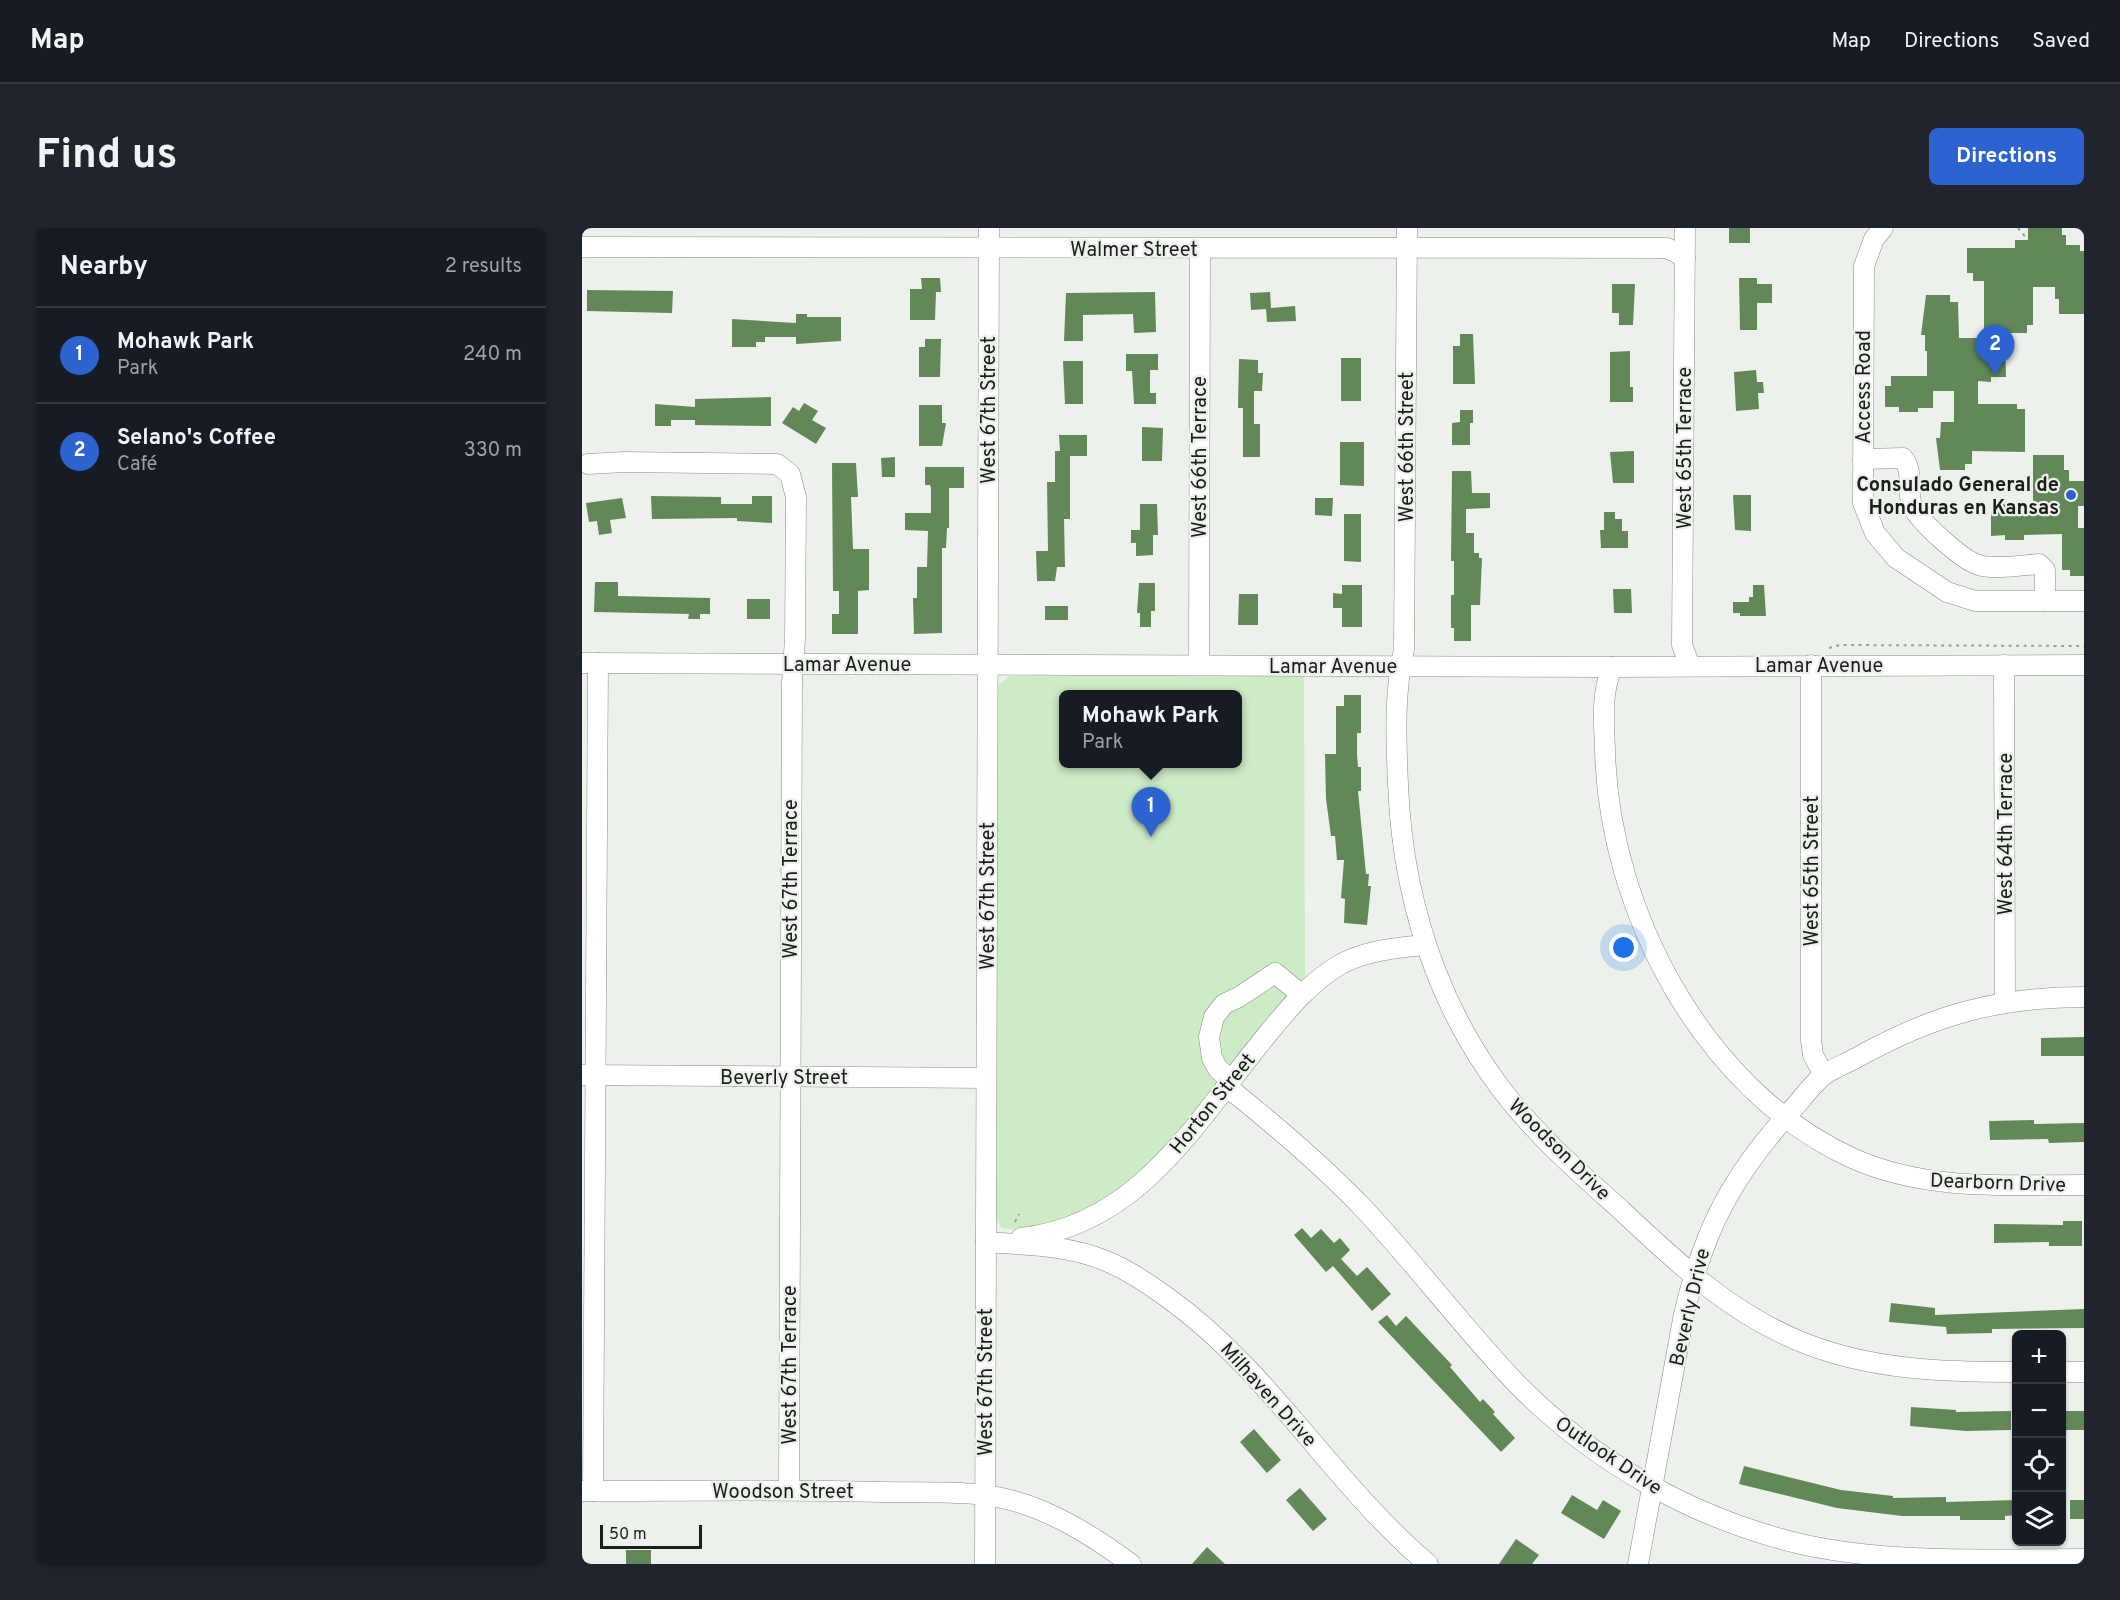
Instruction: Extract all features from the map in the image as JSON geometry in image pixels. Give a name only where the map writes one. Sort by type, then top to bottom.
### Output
[{"type":"street","name":"West 67th Street","points":[[985,1564],[989,228]]},
{"type":"street","name":"West 66th Street","points":[[1400,666],[1404,650],[1407,228]]},
{"type":"street","name":"West 65th Terrace","points":[[1685,228],[1682,645],[1690,666]]},
{"type":"street","name":"Access Road","points":[[1883,228],[1874,239],[1864,266],[1863,502],[1875,532],[1896,558],[1947,592],[1975,601],[2084,601]]},
{"type":"street","name":"Walmer Street","points":[[582,247],[1667,249],[1685,257]]},
{"type":"street","name":"West 66th Terrace","points":[[1199,665],[1200,249]]},
{"type":"street","points":[[1863,459],[1903,459],[1909,466],[1912,506],[1925,523],[1970,561],[1980,566],[2039,564],[2045,570],[2045,601]]},
{"type":"street","name":"West 67th Terrace","points":[[588,464],[755,461],[777,464],[790,474],[796,497],[790,1076],[789,1490]]},
{"type":"street","points":[[585,1492],[590,663]]},
{"type":"street","name":"Lamar Avenue","points":[[590,663],[1612,667],[2084,665]]},
{"type":"street","name":"West 65th Street","points":[[1811,665],[1811,1040],[1813,1055],[1824,1075]]},
{"type":"street","name":"West 64th Terrace","points":[[2004,665],[2005,1002]]},
{"type":"street","name":"Woodson Drive","points":[[1400,666],[1398,680],[1400,823],[1406,870],[1425,945],[1453,1011],[1473,1047],[1506,1095],[1538,1132],[1695,1278],[1760,1323],[1804,1343],[1861,1361],[1913,1370],[2012,1372]]},
{"type":"street","name":"Dearborn Drive","points":[[1612,667],[1605,685],[1606,776],[1614,835],[1632,903],[1657,960],[1703,1032],[1736,1071],[1786,1116],[1833,1148],[1897,1174],[1976,1185],[2084,1185]]},
{"type":"street","name":"Horton Street","points":[[986,1242],[1033,1236],[1085,1223],[1132,1194],[1159,1168],[1302,995],[1322,976],[1359,956],[1425,945]]},
{"type":"street","name":"Outlook Drive","points":[[1302,995],[1275,973],[1239,997],[1224,1004],[1214,1017],[1209,1037],[1212,1058],[1218,1069],[1229,1083],[1322,1167],[1365,1211],[1515,1382],[1550,1415],[1599,1454],[1671,1498],[1764,1535],[1868,1556],[1923,1559],[2084,1559]]},
{"type":"street","name":"Beverly Drive","points":[[1638,1564],[1684,1314],[1699,1255],[1725,1199],[1763,1142],[1824,1075],[1893,1037],[1941,1017],[2005,1002],[2084,997]]},
{"type":"street","name":"Beverly Street","points":[[589,1075],[986,1078]]},
{"type":"street","points":[[1085,1223],[1086,1254]]},
{"type":"street","name":"Milhaven Drive","points":[[986,1242],[1051,1247],[1086,1254],[1107,1261],[1155,1288],[1215,1335],[1249,1369],[1364,1501],[1428,1564]]},
{"type":"street","points":[[2066,1372],[2084,1372]]},
{"type":"street","name":"Woodson Street","points":[[585,1492],[789,1490],[1006,1499],[1058,1519],[1131,1564]]},
{"type":"path","points":[[2018,228],[2028,240]]},
{"type":"path","points":[[1811,665],[1823,650],[1840,645],[2084,646]]},
{"type":"green space","points":[[1304,674],[1305,981],[1243,1051],[1155,1161],[1113,1199],[1051,1226],[1017,1230],[1002,1228],[995,1219],[997,693],[999,684],[1010,676]]},
{"type":"building","points":[[1729,228],[1750,228],[1750,243],[1729,243]]},
{"type":"building","points":[[2028,228],[2062,228],[2062,235],[2066,235],[2066,245],[2080,245],[2080,251],[2084,251],[2084,314],[2059,314],[2059,299],[2055,299],[2055,287],[2033,287],[2033,325],[2027,325],[2027,333],[2005,333],[2006,377],[1991,377],[1991,382],[1978,381],[1978,404],[2017,404],[2017,409],[2025,409],[2025,452],[1972,451],[1972,464],[1965,464],[1965,470],[1940,470],[1936,438],[1940,438],[1941,422],[1954,422],[1954,391],[1933,391],[1933,408],[1918,408],[1918,412],[1899,412],[1899,407],[1885,407],[1885,386],[1891,386],[1891,376],[1927,376],[1925,335],[1921,335],[1926,295],[1950,295],[1950,302],[1958,302],[1959,338],[1984,338],[1984,281],[1973,281],[1973,273],[1967,273],[1967,248],[2015,248],[2015,240],[2028,240]]},
{"type":"building","points":[[921,278],[940,278],[941,292],[936,292],[935,320],[910,320],[910,289],[922,289]]},
{"type":"building","points":[[1739,278],[1757,278],[1757,284],[1772,284],[1772,303],[1757,303],[1757,330],[1740,330]]},
{"type":"building","points":[[1612,284],[1635,284],[1633,325],[1619,325],[1619,313],[1612,313]]},
{"type":"building","points":[[587,290],[673,291],[672,313],[587,311]]},
{"type":"building","points":[[1155,292],[1156,332],[1134,333],[1133,314],[1083,315],[1083,341],[1064,341],[1066,293]]},
{"type":"building","points":[[1270,292],[1271,308],[1295,306],[1296,321],[1267,322],[1266,309],[1251,310],[1250,293]]},
{"type":"building","points":[[796,314],[807,314],[807,317],[841,317],[841,341],[796,344],[796,337],[765,337],[765,342],[756,342],[756,347],[732,347],[732,319],[796,323]]},
{"type":"building","points":[[1460,334],[1473,334],[1475,384],[1453,384],[1453,346],[1460,346]]},
{"type":"building","points":[[925,339],[941,339],[940,377],[919,377],[919,347],[925,347]]},
{"type":"building","points":[[1630,351],[1630,387],[1633,387],[1633,402],[1610,402],[1610,352]]},
{"type":"building","points":[[1126,354],[1158,354],[1158,370],[1150,370],[1150,393],[1156,393],[1156,404],[1134,404],[1132,371],[1126,371]]},
{"type":"building","points":[[1341,358],[1361,358],[1361,401],[1341,401]]},
{"type":"building","points":[[1239,359],[1258,360],[1258,373],[1263,373],[1262,391],[1254,391],[1254,424],[1260,424],[1260,457],[1243,457],[1243,408],[1238,408]]},
{"type":"building","points":[[1063,361],[1083,361],[1083,404],[1065,404]]},
{"type":"building","points":[[1756,370],[1757,382],[1763,382],[1764,393],[1758,393],[1759,409],[1736,411],[1734,372]]},
{"type":"building","points":[[771,397],[771,426],[695,425],[695,420],[671,420],[671,426],[655,426],[655,404],[695,407],[695,399]]},
{"type":"building","points":[[804,403],[818,411],[812,420],[826,428],[816,444],[782,423],[793,407],[799,411]]},
{"type":"building","points":[[919,405],[942,405],[942,423],[946,423],[942,446],[919,446]]},
{"type":"building","points":[[1460,410],[1473,410],[1473,423],[1470,423],[1470,445],[1452,445],[1452,423],[1460,422]]},
{"type":"building","points":[[1142,427],[1163,428],[1162,461],[1142,461]]},
{"type":"building","points":[[1059,435],[1087,435],[1087,456],[1070,456],[1070,519],[1064,519],[1065,567],[1057,567],[1055,581],[1037,581],[1036,551],[1048,551],[1047,482],[1055,482],[1055,451],[1060,451]]},
{"type":"building","points":[[1340,442],[1364,442],[1364,486],[1340,485]]},
{"type":"building","points":[[1634,451],[1634,483],[1613,483],[1610,452]]},
{"type":"building","points":[[2033,455],[2064,455],[2064,470],[2069,470],[2069,481],[2084,481],[2084,506],[2078,506],[2078,528],[2084,528],[2084,576],[2070,576],[2070,570],[2062,570],[2062,534],[2024,535],[2024,540],[2005,540],[2005,535],[1991,536],[1991,511],[1997,511],[1997,504],[2033,503]]},
{"type":"building","points":[[895,457],[895,477],[882,477],[881,458]]},
{"type":"building","points":[[832,463],[856,463],[858,497],[851,497],[853,549],[869,549],[869,590],[858,591],[858,634],[832,634],[832,614],[839,614],[839,591],[833,591]]},
{"type":"building","points":[[925,467],[964,467],[964,488],[949,488],[949,528],[947,528],[946,548],[942,548],[942,633],[914,634],[913,598],[917,598],[917,567],[927,567],[928,531],[905,530],[905,513],[931,513],[931,488],[930,485],[925,485]]},
{"type":"building","points":[[1452,471],[1471,471],[1472,493],[1490,493],[1490,508],[1466,509],[1466,533],[1474,533],[1474,553],[1479,553],[1479,558],[1482,558],[1480,605],[1471,605],[1471,641],[1454,641],[1454,628],[1451,628],[1451,595],[1454,595],[1454,561],[1451,561]]},
{"type":"building","points":[[1733,495],[1751,495],[1751,531],[1735,530]]},
{"type":"building","points":[[651,496],[721,497],[721,504],[752,504],[752,496],[772,496],[772,523],[737,521],[737,518],[652,519]]},
{"type":"building","points":[[622,498],[626,518],[610,520],[612,533],[599,535],[597,521],[589,522],[586,503]]},
{"type":"building","points":[[1315,498],[1333,498],[1332,516],[1315,515]]},
{"type":"building","points":[[1140,504],[1157,504],[1158,535],[1153,535],[1153,555],[1136,556],[1136,543],[1131,543],[1131,530],[1140,530]]},
{"type":"building","points":[[1604,512],[1615,512],[1615,519],[1622,519],[1622,531],[1628,531],[1628,548],[1601,548],[1600,530],[1604,530]]},
{"type":"building","points":[[1344,514],[1361,514],[1361,562],[1344,561]]},
{"type":"building","points":[[595,582],[618,582],[618,596],[710,598],[710,614],[700,614],[700,619],[688,619],[689,614],[594,612]]},
{"type":"building","points":[[1139,583],[1155,583],[1155,611],[1151,611],[1151,627],[1140,627],[1140,613],[1137,613]]},
{"type":"building","points":[[1342,585],[1362,585],[1362,627],[1342,627],[1342,608],[1333,608],[1333,593],[1342,594]]},
{"type":"building","points":[[1753,585],[1764,585],[1766,616],[1740,616],[1740,613],[1733,613],[1733,602],[1749,602],[1749,597],[1753,597]]},
{"type":"building","points":[[1613,589],[1631,589],[1632,613],[1614,613]]},
{"type":"building","points":[[1239,594],[1258,594],[1258,625],[1238,625]]},
{"type":"building","points":[[747,599],[770,599],[770,619],[747,619]]},
{"type":"building","points":[[1045,606],[1068,606],[1068,620],[1045,620]]},
{"type":"building","points":[[1344,695],[1361,695],[1361,733],[1357,733],[1357,754],[1358,767],[1361,767],[1361,791],[1358,791],[1366,874],[1369,874],[1368,886],[1371,886],[1367,925],[1344,923],[1345,899],[1341,898],[1344,860],[1337,860],[1335,836],[1331,836],[1326,799],[1325,754],[1336,754],[1336,706],[1344,706]]},
{"type":"building","points":[[2084,1037],[2084,1056],[2041,1056],[2041,1038]]},
{"type":"building","points":[[2034,1120],[2034,1124],[2084,1123],[2084,1142],[2049,1143],[2048,1139],[1990,1140],[1989,1121]]},
{"type":"building","points":[[2063,1221],[2082,1221],[2082,1246],[2049,1246],[2049,1242],[1994,1243],[1994,1224],[2063,1225]]},
{"type":"building","points":[[1302,1228],[1311,1238],[1321,1229],[1334,1243],[1340,1238],[1350,1250],[1341,1259],[1357,1276],[1367,1267],[1391,1294],[1372,1311],[1333,1266],[1326,1272],[1294,1235]]},
{"type":"building","points":[[1891,1303],[1935,1308],[1935,1315],[2084,1309],[2084,1328],[1992,1329],[1992,1333],[1947,1334],[1946,1327],[1889,1322]]},
{"type":"building","points":[[1387,1315],[1396,1326],[1406,1316],[1452,1365],[1450,1367],[1480,1402],[1483,1399],[1495,1412],[1493,1414],[1515,1438],[1501,1452],[1378,1322]]},
{"type":"building","points":[[1911,1407],[1956,1410],[1956,1412],[2011,1411],[2011,1430],[1966,1431],[1910,1426]]},
{"type":"building","points":[[2066,1411],[2084,1411],[2084,1430],[2066,1430]]},
{"type":"building","points":[[1254,1429],[1281,1460],[1267,1473],[1240,1442]]},
{"type":"building","points":[[1744,1466],[1841,1490],[1893,1496],[1893,1498],[1946,1497],[1946,1502],[2012,1500],[2012,1515],[2005,1516],[2005,1520],[1960,1520],[1960,1516],[1902,1516],[1837,1508],[1739,1484]]},
{"type":"building","points":[[1300,1488],[1327,1519],[1313,1531],[1286,1500]]},
{"type":"building","points":[[1572,1495],[1597,1510],[1603,1500],[1621,1511],[1604,1539],[1561,1513]]},
{"type":"building","points":[[2070,1500],[2084,1500],[2084,1519],[2070,1519]]},
{"type":"building","points":[[1516,1539],[1539,1555],[1532,1564],[1499,1564]]},
{"type":"building","points":[[1207,1547],[1225,1564],[1192,1564]]},
{"type":"building","points":[[626,1550],[651,1550],[651,1564],[626,1564]]},
{"type":"place","name":"Selano's Coffee","points":[[1995,375]]},
{"type":"place","name":"Consulado General de Honduras en Kansas","points":[[2071,495]]},
{"type":"place","name":"Mohawk Park","points":[[1151,837]]}]
